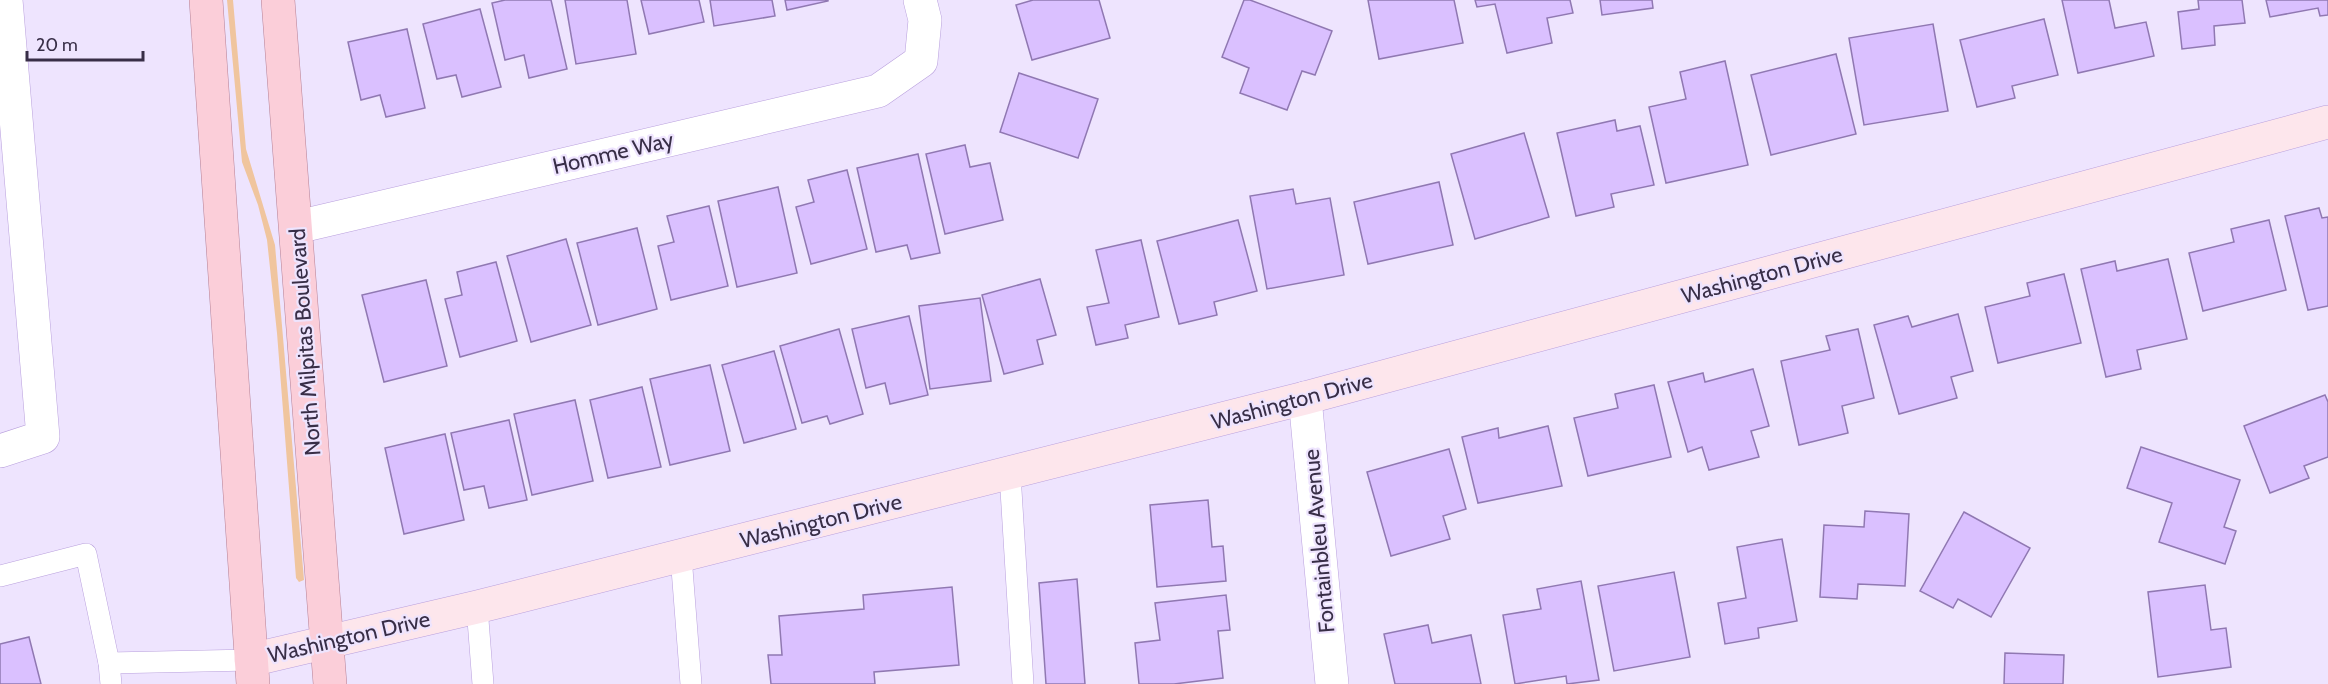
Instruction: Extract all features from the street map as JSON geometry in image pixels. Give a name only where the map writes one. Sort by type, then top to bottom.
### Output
[{"type":"main road","points":[[206,0],[252,672]]},
{"type":"main road","name":"North Milpitas Boulevard","points":[[278,0],[330,684]]},
{"type":"street","points":[[0,451],[43,437],[6,0]]},
{"type":"street","name":"Homme Way","points":[[297,227],[878,91],[921,61],[925,20],[920,0]]},
{"type":"street","name":"Washington Drive","points":[[252,672],[327,643],[1010,474],[1305,398],[2328,122]]},
{"type":"street","name":"Fontainbleu Avenue","points":[[1305,398],[1332,684]]},
{"type":"lane","points":[[1010,474],[1023,684]]},
{"type":"lane","points":[[0,576],[86,554],[110,674],[252,672]]},
{"type":"lane","points":[[681,556],[691,684]]},
{"type":"lane","points":[[477,607],[483,684]]},
{"type":"shaded area","points":[[227,0],[233,0],[246,149],[275,245],[304,580],[299,582],[296,578],[277,333],[267,240],[258,205],[242,162]]},
{"type":"building","points":[[505,0],[551,0],[567,69],[529,78],[524,55],[505,60],[492,3]]},
{"type":"building","points":[[565,0],[627,0],[636,54],[576,64]]},
{"type":"building","points":[[641,0],[699,0],[704,22],[649,34]]},
{"type":"building","points":[[710,0],[772,0],[775,16],[714,26]]},
{"type":"building","points":[[785,0],[828,0],[828,1],[787,10]]},
{"type":"building","points":[[1033,0],[1099,0],[1110,38],[1032,60],[1016,5]]},
{"type":"building","points":[[1244,0],[1250,0],[1332,31],[1315,75],[1302,71],[1287,110],[1240,93],[1249,68],[1222,57]]},
{"type":"building","points":[[1368,0],[1454,0],[1463,43],[1379,59]]},
{"type":"building","points":[[1475,0],[1570,0],[1573,13],[1547,18],[1552,43],[1507,53],[1495,4],[1477,7]]},
{"type":"building","points":[[1600,0],[1652,0],[1653,8],[1602,15]]},
{"type":"building","points":[[2062,0],[2109,0],[2115,28],[2146,22],[2154,56],[2078,73]]},
{"type":"building","points":[[2198,0],[2242,0],[2245,23],[2214,26],[2215,45],[2182,49],[2178,12],[2199,9]]},
{"type":"building","points":[[2266,0],[2328,0],[2328,15],[2320,16],[2318,8],[2270,17]]},
{"type":"building","points":[[480,9],[501,87],[462,97],[456,75],[437,79],[423,24]]},
{"type":"building","points":[[2044,19],[2058,75],[2012,86],[2015,98],[1977,107],[1960,40]]},
{"type":"building","points":[[1933,24],[1948,111],[1864,125],[1849,38]]},
{"type":"building","points":[[407,29],[425,108],[386,117],[380,95],[361,100],[348,42]]},
{"type":"building","points":[[1836,54],[1856,134],[1771,155],[1751,75]]},
{"type":"building","points":[[1725,61],[1748,165],[1666,183],[1649,107],[1686,99],[1680,72]]},
{"type":"building","points":[[1019,73],[1098,99],[1078,158],[1000,132]]},
{"type":"building","points":[[1615,120],[1617,131],[1640,126],[1654,185],[1611,194],[1614,207],[1576,216],[1557,133]]},
{"type":"building","points":[[1524,133],[1549,217],[1475,239],[1451,154]]},
{"type":"building","points":[[965,145],[970,167],[990,163],[1003,220],[945,234],[926,154]]},
{"type":"building","points":[[918,154],[940,253],[911,259],[907,245],[876,252],[857,168]]},
{"type":"building","points":[[847,170],[867,249],[811,264],[796,207],[814,202],[808,180]]},
{"type":"building","points":[[1439,182],[1453,245],[1368,264],[1354,202]]},
{"type":"building","points":[[778,187],[797,273],[737,287],[718,201]]},
{"type":"building","points":[[1293,189],[1296,204],[1330,198],[1344,275],[1267,289],[1250,196]]},
{"type":"building","points":[[709,206],[728,286],[671,300],[658,246],[674,242],[667,216]]},
{"type":"building","points":[[2319,208],[2322,218],[2328,217],[2328,306],[2308,310],[2285,216]]},
{"type":"building","points":[[1238,220],[1257,291],[1214,302],[1217,315],[1179,324],[1157,241]]},
{"type":"building","points":[[2269,220],[2286,290],[2203,311],[2189,253],[2234,242],[2231,229]]},
{"type":"building","points":[[637,228],[657,309],[598,325],[577,243]]},
{"type":"building","points":[[566,239],[591,325],[531,342],[507,256]]},
{"type":"building","points":[[1141,240],[1159,317],[1125,325],[1128,338],[1096,345],[1087,307],[1109,303],[1096,250]]},
{"type":"building","points":[[2168,259],[2187,339],[2137,350],[2141,369],[2106,377],[2081,269],[2115,261],[2117,271]]},
{"type":"building","points":[[496,262],[517,341],[460,357],[445,299],[462,295],[457,272]]},
{"type":"building","points":[[2064,274],[2081,343],[1998,363],[1985,307],[2030,296],[2027,283]]},
{"type":"building","points":[[1040,279],[1056,335],[1037,340],[1043,364],[1004,374],[982,295]]},
{"type":"building","points":[[426,280],[447,366],[384,382],[362,295]]},
{"type":"building","points":[[980,298],[991,381],[930,389],[919,306]]},
{"type":"building","points":[[1958,314],[1973,371],[1951,377],[1957,398],[1899,414],[1874,325],[1908,316],[1912,327]]},
{"type":"building","points":[[909,316],[928,395],[890,404],[885,383],[866,388],[852,329]]},
{"type":"building","points":[[839,329],[863,414],[830,424],[827,416],[802,423],[780,346]]},
{"type":"building","points":[[1858,329],[1874,398],[1842,406],[1848,433],[1799,445],[1781,361],[1830,350],[1826,336]]},
{"type":"building","points":[[774,351],[796,429],[744,443],[722,365]]},
{"type":"building","points":[[710,365],[730,451],[670,465],[650,379]]},
{"type":"building","points":[[1753,369],[1769,426],[1751,431],[1759,457],[1709,470],[1702,447],[1688,452],[1668,382],[1703,373],[1705,382]]},
{"type":"building","points":[[1654,385],[1671,457],[1588,476],[1574,418],[1618,408],[1615,394]]},
{"type":"building","points":[[642,387],[661,467],[608,478],[590,400]]},
{"type":"building","points":[[2325,395],[2328,402],[2328,457],[2304,466],[2309,478],[2270,493],[2244,426]]},
{"type":"building","points":[[575,400],[593,481],[532,495],[514,414]]},
{"type":"building","points":[[509,420],[527,500],[489,508],[484,486],[464,490],[451,433]]},
{"type":"building","points":[[1548,426],[1562,486],[1478,503],[1462,437],[1498,428],[1499,438]]},
{"type":"building","points":[[445,434],[464,520],[404,534],[385,448]]},
{"type":"building","points":[[2141,447],[2240,480],[2224,527],[2236,531],[2225,564],[2159,542],[2172,503],[2127,488]]},
{"type":"building","points":[[1449,449],[1466,509],[1443,516],[1450,539],[1391,556],[1367,472]]},
{"type":"building","points":[[1208,500],[1212,547],[1223,546],[1226,581],[1157,587],[1150,505]]},
{"type":"building","points":[[1865,511],[1909,514],[1905,586],[1858,584],[1857,599],[1820,597],[1824,525],[1864,527]]},
{"type":"building","points":[[1964,512],[2030,548],[1991,617],[1958,599],[1953,608],[1920,591]]},
{"type":"building","points":[[1782,539],[1797,621],[1758,628],[1759,638],[1725,644],[1718,603],[1746,598],[1737,547]]},
{"type":"building","points":[[1674,572],[1690,657],[1614,671],[1598,586]]},
{"type":"building","points":[[1077,579],[1085,684],[1046,684],[1039,583]]},
{"type":"building","points":[[1581,581],[1599,680],[1567,684],[1566,676],[1515,684],[1503,615],[1541,609],[1537,589]]},
{"type":"building","points":[[2205,585],[2211,630],[2226,628],[2231,667],[2158,677],[2148,592]]},
{"type":"building","points":[[952,587],[959,665],[874,672],[875,684],[771,684],[768,655],[782,655],[779,616],[864,609],[863,595]]},
{"type":"building","points":[[1226,595],[1230,630],[1218,631],[1223,678],[1174,684],[1139,684],[1135,643],[1160,640],[1155,603]]},
{"type":"building","points":[[1428,625],[1432,643],[1471,635],[1481,684],[1395,684],[1384,634]]},
{"type":"building","points":[[29,637],[41,684],[0,684],[0,644]]},
{"type":"building","points":[[2005,653],[2064,655],[2063,684],[2004,684]]}]
